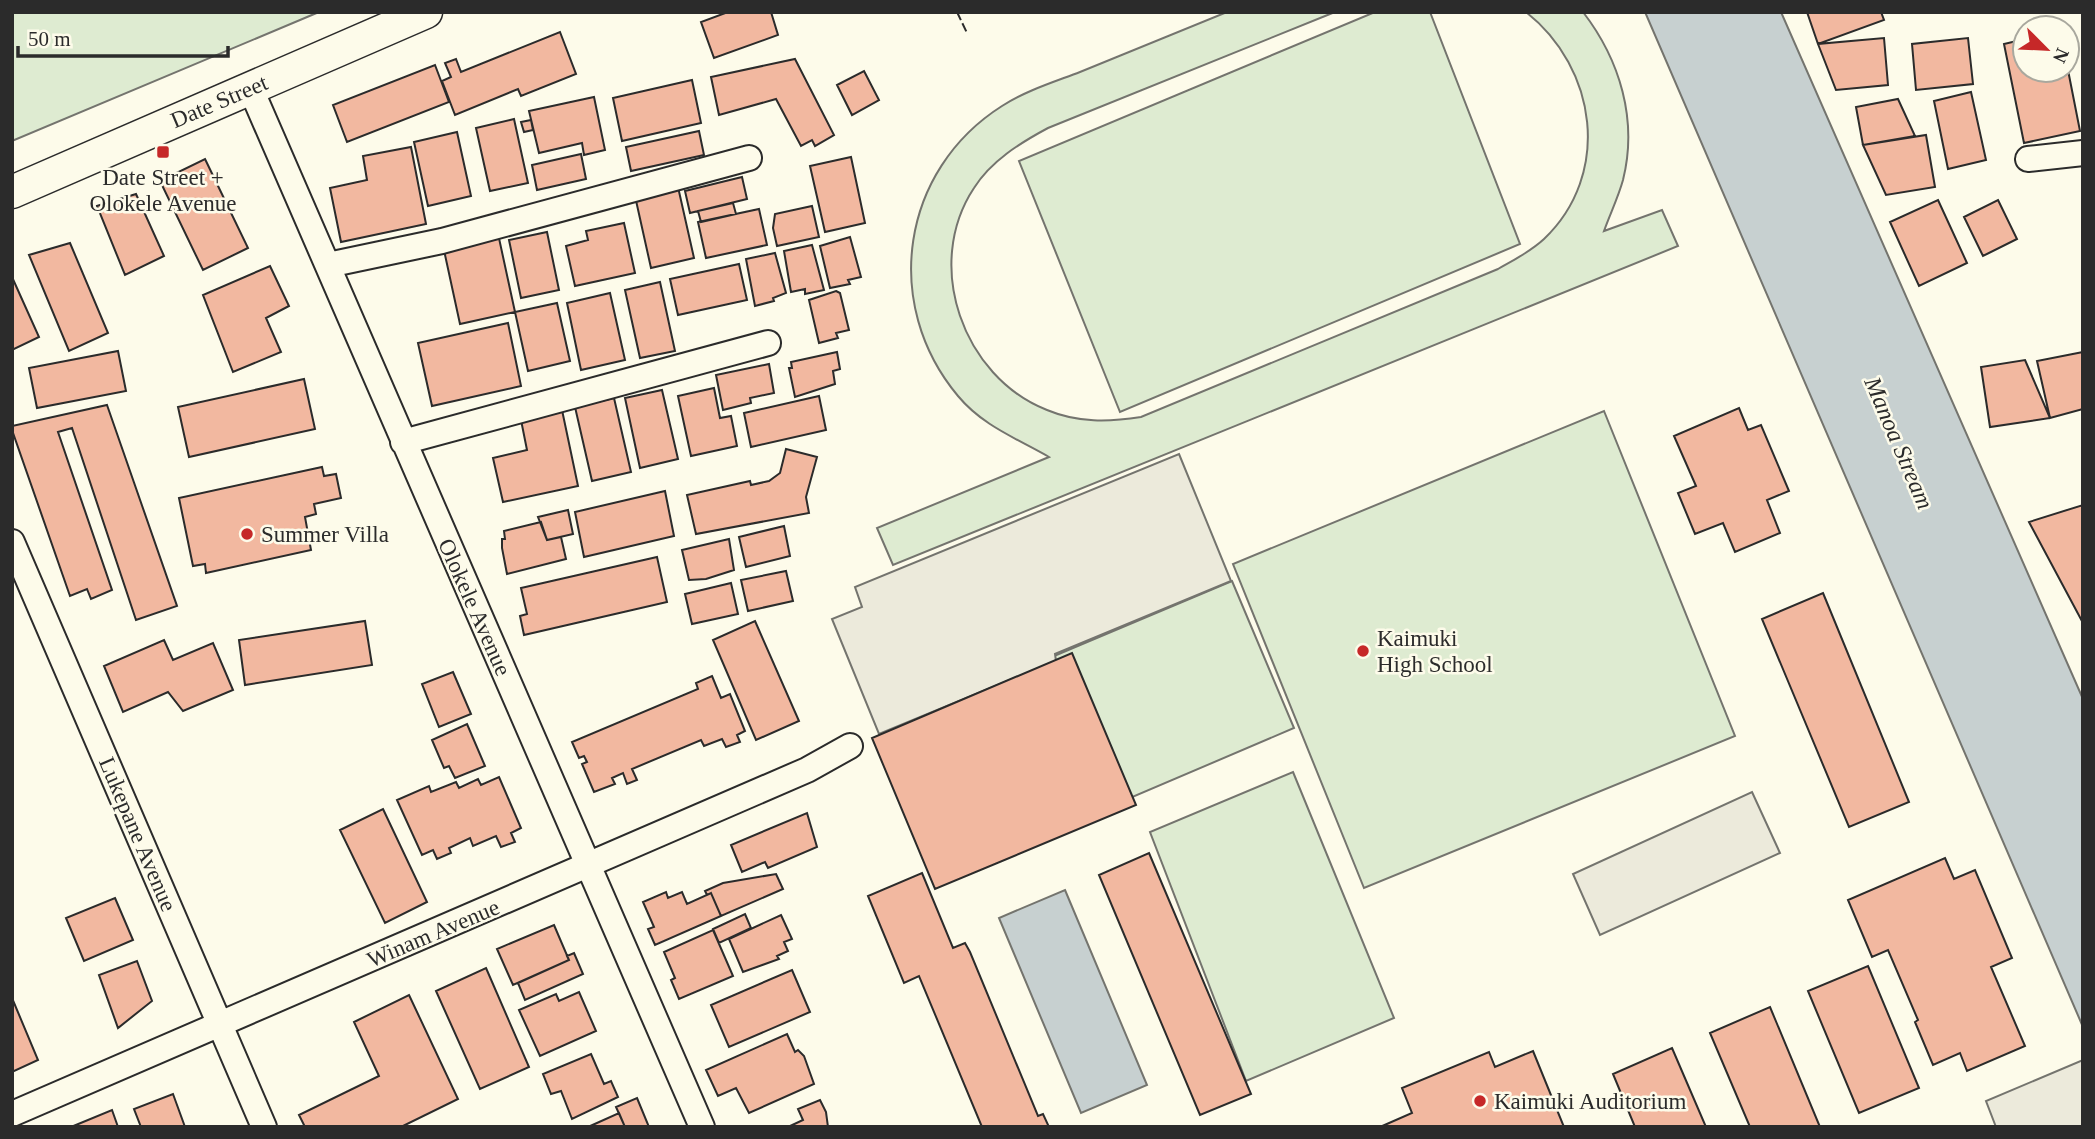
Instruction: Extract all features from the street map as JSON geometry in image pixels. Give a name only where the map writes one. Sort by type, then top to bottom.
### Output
[{"type":"street","name":"Date Street","points":[[12,192],[426,12]]},
{"type":"street","name":"Olokele Avenue","points":[[250,87],[702,1127]]},
{"type":"street","points":[[2028,159],[2083,153]]},
{"type":"street","points":[[328,265],[442,241],[749,158]]},
{"type":"street","points":[[402,442],[768,343]]},
{"type":"street","name":"Lukepane Avenue","points":[[12,542],[264,1127]]},
{"type":"street","name":"Winam Avenue","points":[[12,1114],[807,770],[850,746]]},
{"type":"green space","points":[[12,12],[319,12],[12,141]]},
{"type":"green space","points":[[1227,12],[1335,12],[1048,128],[1017,146],[989,169],[974,188],[959,218],[952,251],[953,283],[960,316],[974,346],[993,372],[1018,394],[1047,410],[1094,420],[1141,417],[1498,269],[1539,244],[1566,213],[1580,184],[1587,153],[1587,122],[1581,91],[1568,62],[1550,35],[1526,12],[1583,12],[1616,70],[1627,113],[1627,158],[1621,187],[1604,231],[1662,210],[1678,246],[893,565],[877,528],[1049,457],[1000,431],[978,416],[958,396],[934,360],[918,321],[911,281],[913,240],[923,202],[942,165],[968,133],[1011,101]]},
{"type":"green space","points":[[1375,12],[1430,12],[1520,244],[1120,412],[1019,161]]},
{"type":"green space","points":[[1604,411],[1735,736],[1364,888],[1233,564]]},
{"type":"green space","points":[[1232,581],[1294,728],[1116,804],[1054,656]]},
{"type":"green space","points":[[1293,772],[1394,1018],[1246,1081],[1150,832]]},
{"type":"shaded area","points":[[1179,454],[1231,581],[1055,654],[1056,661],[879,734],[832,619],[862,607],[855,587]]},
{"type":"shaded area","points":[[1752,792],[1780,853],[1600,935],[1573,874]]},
{"type":"shaded area","points":[[2083,1060],[2083,1127],[1996,1127],[1986,1101]]},
{"type":"water","name":"Manoa Stream","points":[[1645,12],[1781,12],[2083,699],[2083,1027]]},
{"type":"water","points":[[1065,890],[1147,1085],[1081,1113],[999,918]]},
{"type":"building","points":[[728,12],[771,12],[778,35],[714,58],[701,22]]},
{"type":"building","points":[[1807,12],[1881,12],[1884,20],[1818,44]]},
{"type":"building","points":[[560,32],[576,74],[521,96],[518,89],[455,115],[442,81],[451,77],[445,63],[456,59],[461,72]]},
{"type":"building","points":[[1884,38],[1888,85],[1836,90],[1818,44]]},
{"type":"building","points":[[1968,38],[1973,84],[1916,90],[1912,44]]},
{"type":"building","points":[[2011,42],[2011,79],[2004,44]]},
{"type":"building","points":[[795,59],[834,135],[815,146],[812,140],[801,146],[776,99],[719,115],[711,77]]},
{"type":"building","points":[[435,65],[449,102],[347,142],[333,105]]},
{"type":"building","points":[[864,71],[879,100],[852,115],[837,85]]},
{"type":"building","points":[[692,80],[701,123],[622,141],[613,98]]},
{"type":"building","points":[[2012,84],[2071,84],[2080,131],[2024,143]]},
{"type":"building","points":[[1971,92],[1986,160],[1948,169],[1934,101]]},
{"type":"building","points":[[594,97],[605,150],[584,155],[582,143],[539,153],[529,111]]},
{"type":"building","points":[[1898,99],[1915,136],[1863,145],[1856,107]]},
{"type":"building","points":[[514,119],[528,183],[490,191],[476,128]]},
{"type":"building","points":[[531,120],[533,130],[524,132],[521,122]]},
{"type":"building","points":[[699,131],[704,155],[631,171],[626,147]]},
{"type":"building","points":[[457,132],[471,196],[428,206],[414,142]]},
{"type":"building","points":[[1926,135],[1935,187],[1886,195],[1863,145]]},
{"type":"building","points":[[411,147],[426,224],[341,242],[330,188],[367,180],[363,156]]},
{"type":"building","points":[[581,154],[586,179],[537,190],[532,165]]},
{"type":"building","points":[[851,157],[865,223],[825,232],[810,166]]},
{"type":"building","points":[[205,159],[248,248],[203,270],[160,181]]},
{"type":"building","points":[[742,177],[747,199],[690,213],[685,191]]},
{"type":"building","points":[[678,187],[694,258],[651,268],[635,196]]},
{"type":"building","points":[[136,194],[164,256],[125,275],[97,206]]},
{"type":"building","points":[[1938,200],[1967,263],[1919,286],[1890,222]]},
{"type":"building","points":[[1998,200],[2017,239],[1983,256],[1964,217]]},
{"type":"building","points":[[733,203],[736,214],[701,222],[698,211]]},
{"type":"building","points":[[812,206],[819,237],[777,246],[773,228],[775,214]]},
{"type":"building","points":[[759,209],[767,245],[706,258],[698,222]]},
{"type":"building","points":[[624,223],[635,273],[575,286],[566,246],[588,240],[586,231]]},
{"type":"building","points":[[497,229],[515,312],[460,324],[442,241]]},
{"type":"building","points":[[547,232],[559,290],[521,298],[509,240]]},
{"type":"building","points":[[850,237],[861,277],[848,280],[850,284],[830,288],[820,246]]},
{"type":"building","points":[[70,243],[108,333],[69,351],[29,255]]},
{"type":"building","points":[[812,245],[824,290],[805,294],[805,289],[791,292],[784,251]]},
{"type":"building","points":[[775,253],[786,293],[773,298],[774,301],[755,306],[746,259]]},
{"type":"building","points":[[739,264],[747,300],[678,315],[670,279]]},
{"type":"building","points":[[270,266],[289,306],[266,318],[281,352],[233,372],[203,295]]},
{"type":"building","points":[[12,277],[39,337],[12,350]]},
{"type":"building","points":[[660,282],[675,351],[640,358],[625,290]]},
{"type":"building","points":[[836,291],[840,293],[849,330],[836,333],[838,338],[819,343],[809,300]]},
{"type":"building","points":[[610,293],[625,360],[581,370],[567,303]]},
{"type":"building","points":[[557,303],[570,361],[528,371],[515,312]]},
{"type":"building","points":[[508,323],[521,386],[432,406],[418,343]]},
{"type":"building","points":[[118,351],[126,391],[37,408],[29,368]]},
{"type":"building","points":[[837,352],[840,369],[833,371],[835,384],[795,397],[789,368],[792,368],[791,362]]},
{"type":"building","points":[[2083,352],[2083,409],[2050,418],[2037,361]]},
{"type":"building","points":[[2025,360],[2050,418],[1990,427],[1981,367]]},
{"type":"building","points":[[769,364],[774,393],[750,398],[751,403],[723,410],[716,375]]},
{"type":"building","points":[[304,379],[315,429],[189,457],[178,407]]},
{"type":"building","points":[[714,388],[720,418],[731,416],[737,446],[691,456],[678,396]]},
{"type":"building","points":[[662,390],[678,459],[640,468],[625,398]]},
{"type":"building","points":[[819,396],[826,430],[751,447],[744,413]]},
{"type":"building","points":[[614,398],[631,472],[592,481],[575,407]]},
{"type":"building","points":[[107,405],[177,606],[136,620],[72,428],[58,432],[112,590],[91,599],[87,589],[70,596],[12,430],[12,426]]},
{"type":"building","points":[[1739,408],[1748,430],[1761,425],[1789,491],[1767,500],[1780,533],[1735,552],[1723,523],[1695,534],[1678,493],[1696,486],[1674,436]]},
{"type":"building","points":[[562,410],[578,486],[503,502],[493,458],[527,450],[521,420]]},
{"type":"building","points":[[786,449],[817,457],[806,497],[809,513],[696,534],[687,495],[750,481],[751,485],[769,481],[780,473]]},
{"type":"building","name":"Summer Villa","points":[[322,467],[324,476],[336,474],[341,498],[314,504],[316,514],[305,517],[311,550],[206,573],[205,564],[193,566],[179,498]]},
{"type":"building","points":[[665,491],[674,536],[584,557],[575,512]]},
{"type":"building","points":[[2083,505],[2083,623],[2029,522]]},
{"type":"building","points":[[568,510],[573,534],[547,540],[538,517]]},
{"type":"building","points":[[541,522],[547,540],[561,537],[566,559],[507,574],[502,548],[504,531]]},
{"type":"building","points":[[784,526],[790,556],[746,567],[739,537]]},
{"type":"building","points":[[729,539],[734,570],[706,579],[689,580],[682,550]]},
{"type":"building","points":[[657,557],[667,602],[524,635],[520,616],[527,614],[521,588]]},
{"type":"building","points":[[786,571],[793,601],[748,611],[741,580]]},
{"type":"building","points":[[731,583],[738,614],[692,624],[685,594]]},
{"type":"building","points":[[1823,593],[1909,802],[1849,827],[1762,619]]},
{"type":"building","points":[[365,621],[372,665],[245,685],[239,640]]},
{"type":"building","points":[[755,621],[799,721],[756,740],[713,640]]},
{"type":"building","points":[[164,640],[173,660],[213,643],[233,690],[183,711],[168,692],[123,712],[104,666]]},
{"type":"building","points":[[1072,653],[1136,805],[935,889],[872,738]]},
{"type":"building","points":[[453,672],[471,714],[439,727],[422,684]]},
{"type":"building","points":[[712,676],[721,698],[730,694],[745,731],[737,735],[740,742],[726,747],[722,739],[704,746],[701,740],[632,769],[637,780],[627,784],[623,773],[612,778],[615,784],[594,792],[582,764],[587,762],[584,756],[579,758],[572,742],[698,689],[696,683]]},
{"type":"building","points":[[467,724],[485,766],[455,778],[449,766],[444,768],[432,740]]},
{"type":"building","points":[[499,777],[521,828],[511,833],[515,842],[501,847],[496,836],[473,846],[470,838],[449,848],[451,853],[437,859],[433,850],[422,855],[397,800],[429,786],[431,792],[456,782],[459,788],[478,779],[481,785]]},
{"type":"building","points":[[383,809],[427,902],[385,923],[340,830]]},
{"type":"building","points":[[807,813],[817,847],[768,868],[765,862],[742,872],[731,845]]},
{"type":"building","points":[[1149,853],[1251,1094],[1200,1115],[1099,875]]},
{"type":"building","points":[[1945,858],[1954,879],[1975,870],[2012,958],[1991,967],[2025,1046],[1967,1071],[1960,1053],[1933,1065],[1915,1022],[1918,1020],[1888,950],[1872,957],[1848,900]]},
{"type":"building","points":[[922,873],[953,948],[965,943],[970,952],[1038,1116],[1043,1114],[1049,1127],[982,1127],[919,976],[904,983],[868,896]]},
{"type":"building","points":[[776,874],[783,889],[721,916],[711,893],[707,895],[705,891],[723,883]]},
{"type":"building","points":[[666,892],[668,898],[682,892],[687,904],[711,893],[721,916],[655,945],[648,929],[654,927],[643,902]]},
{"type":"building","points":[[115,898],[133,940],[84,961],[66,918]]},
{"type":"building","points":[[745,914],[751,928],[719,943],[713,929]]},
{"type":"building","points":[[781,915],[792,939],[784,942],[788,951],[777,956],[779,959],[743,972],[729,939]]},
{"type":"building","points":[[554,925],[569,960],[513,985],[497,949]]},
{"type":"building","points":[[713,930],[733,976],[679,999],[671,980],[675,978],[664,952]]},
{"type":"building","points":[[574,953],[583,974],[525,1000],[518,983],[569,960],[567,956]]},
{"type":"building","points":[[137,961],[152,1001],[118,1028],[99,975]]},
{"type":"building","points":[[1868,966],[1919,1088],[1859,1113],[1808,991]]},
{"type":"building","points":[[486,968],[529,1067],[480,1089],[436,991]]},
{"type":"building","points":[[792,970],[810,1012],[729,1047],[711,1005]]},
{"type":"building","points":[[579,992],[596,1031],[540,1056],[519,1010],[556,994],[559,1001]]},
{"type":"building","points":[[409,995],[458,1099],[401,1127],[305,1127],[299,1115],[379,1076],[354,1022]]},
{"type":"building","points":[[12,998],[38,1060],[12,1072]]},
{"type":"building","points":[[1770,1007],[1820,1127],[1750,1127],[1710,1033]]},
{"type":"building","points":[[787,1034],[795,1052],[798,1050],[804,1056],[814,1084],[749,1113],[736,1088],[718,1096],[706,1070]]},
{"type":"building","points":[[1672,1048],[1706,1127],[1635,1127],[1613,1074]]},
{"type":"building","name":"Kaimuki Auditorium","points":[[1533,1051],[1564,1127],[1380,1127],[1412,1113],[1402,1088],[1489,1052],[1495,1067]]},
{"type":"building","points":[[591,1054],[604,1084],[611,1081],[618,1097],[572,1119],[561,1091],[551,1094],[543,1074]]},
{"type":"building","points":[[173,1094],[185,1127],[141,1127],[134,1109]]},
{"type":"building","points":[[637,1098],[649,1127],[625,1127],[616,1107]]},
{"type":"building","points":[[820,1100],[826,1112],[828,1127],[788,1127],[803,1120],[798,1109]]},
{"type":"building","points":[[112,1110],[118,1127],[71,1127]]},
{"type":"building","points":[[619,1113],[625,1127],[588,1127]]},
{"type":"fence","points":[[957,12],[967,33]]},
{"type":"place","name":"Date Street + Olokele Avenue","points":[[163,152]]},
{"type":"place","name":"Summer Villa","points":[[247,534]]},
{"type":"place","name":"Kaimuki High School","points":[[1363,651]]},
{"type":"place","name":"Kaimuki Auditorium","points":[[1480,1101]]}]
